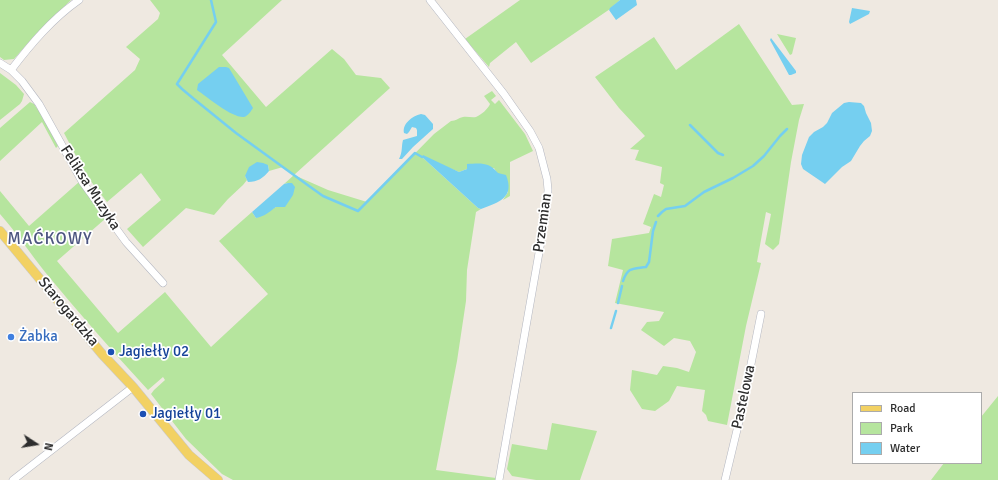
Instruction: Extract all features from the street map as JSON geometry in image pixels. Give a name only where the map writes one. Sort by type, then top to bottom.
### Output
[{"type":"main road","name":"Starogardzka","points":[[0,231],[102,354],[133,387],[189,455],[218,480]]},
{"type":"street","points":[[10,70],[36,38],[66,9],[79,0]]},
{"type":"street","name":"Przemian","points":[[430,0],[504,94],[530,131],[539,148],[547,179],[548,190],[546,213],[499,480]]},
{"type":"street","name":"Feliksa Muzyka","points":[[0,64],[10,70],[22,81],[39,104],[83,182],[126,242],[163,283]]},
{"type":"street","name":"Pastelowa","points":[[725,480],[742,408],[761,314]]},
{"type":"street","points":[[13,480],[133,387]]},
{"type":"green space","points":[[0,0],[71,0],[36,34],[14,59],[4,60],[0,57]]},
{"type":"green space","points":[[150,0],[282,0],[222,55],[266,107],[332,49],[344,59],[356,75],[381,78],[390,88],[294,175],[283,167],[269,171],[268,165],[245,176],[247,180],[214,215],[186,208],[143,247],[127,229],[161,200],[141,173],[107,202],[86,175],[64,133],[135,70],[140,59],[126,47],[158,19],[160,13]]},
{"type":"green space","points":[[520,0],[620,0],[610,9],[531,63],[516,42],[490,63],[489,67],[465,39]]},
{"type":"green space","points":[[739,24],[792,105],[804,104],[799,120],[791,162],[779,244],[773,250],[765,244],[771,214],[766,212],[757,262],[761,263],[746,326],[727,425],[708,421],[706,415],[702,411],[705,390],[677,386],[669,401],[655,411],[642,409],[630,390],[632,370],[657,375],[663,366],[689,372],[696,352],[690,341],[674,338],[664,346],[641,330],[647,322],[659,321],[664,312],[615,303],[623,270],[608,266],[612,239],[649,233],[651,227],[643,224],[654,194],[661,197],[664,185],[660,183],[662,167],[635,160],[639,150],[630,149],[645,136],[619,108],[595,77],[654,37],[676,70]]},
{"type":"green space","points":[[777,34],[796,38],[792,54],[790,55]]},
{"type":"green space","points":[[0,73],[16,85],[24,94],[20,104],[0,120]]},
{"type":"green space","points":[[492,91],[496,96],[491,100],[495,104],[499,100],[525,134],[533,151],[510,162],[510,196],[503,200],[508,192],[494,168],[467,169],[459,172],[422,157],[478,208],[481,209],[476,212],[467,270],[466,301],[457,361],[436,470],[496,478],[495,480],[233,480],[222,474],[186,439],[151,394],[165,380],[163,377],[148,390],[57,287],[0,214],[0,191],[29,226],[79,182],[105,219],[57,261],[118,333],[165,292],[211,347],[268,294],[219,241],[252,212],[256,218],[276,207],[288,183],[284,184],[294,175],[328,190],[367,202],[434,134],[451,121],[463,117],[476,117],[484,112],[490,104],[484,96]]},
{"type":"green space","points":[[30,102],[34,104],[45,120],[58,146],[56,148],[42,122],[0,161],[0,128]]},
{"type":"green space","points":[[998,396],[998,480],[931,480],[943,464],[982,464],[982,416]]},
{"type":"green space","points":[[552,423],[597,431],[580,480],[536,480],[512,476],[507,469],[512,444],[547,450]]},
{"type":"water","points":[[620,0],[636,0],[637,5],[616,20],[609,10]]},
{"type":"water","points":[[852,8],[870,11],[869,14],[850,24],[849,22]]},
{"type":"water","points":[[771,38],[796,73],[789,75],[770,40]]},
{"type":"water","points":[[219,67],[229,68],[253,108],[244,117],[226,111],[197,90],[198,84]]},
{"type":"water","points":[[844,103],[861,103],[864,106],[871,123],[872,131],[870,136],[860,146],[851,161],[842,167],[825,184],[803,169],[801,164],[802,155],[809,137],[827,123],[832,113]]},
{"type":"water","points":[[421,114],[425,115],[433,124],[433,129],[402,159],[399,159],[403,140],[417,136],[416,128],[412,127],[407,134],[404,133],[406,124],[414,117]]},
{"type":"water","points":[[423,155],[459,172],[467,169],[467,164],[488,165],[495,169],[498,173],[506,175],[508,183],[507,194],[504,198],[494,204],[481,209],[478,208],[422,157]]},
{"type":"water","points":[[257,162],[268,165],[269,171],[260,179],[248,182],[245,176],[249,167]]},
{"type":"water","points":[[292,183],[295,187],[293,195],[285,207],[276,207],[269,213],[256,218],[252,212],[284,184]]},
{"type":"waterway","points":[[211,0],[216,22],[177,84],[236,133],[323,196],[358,211],[415,153],[422,157]]},
{"type":"waterway","points":[[690,125],[718,153],[723,155]]},
{"type":"waterway","points":[[658,216],[666,209],[685,206],[704,192],[733,178],[753,166],[764,156],[787,129]]},
{"type":"waterway","points":[[623,281],[629,271],[646,267],[649,262],[653,231],[656,222]]},
{"type":"waterway","points":[[618,303],[622,286]]},
{"type":"waterway","points":[[611,328],[616,311]]},
{"type":"place","name":"Żabka","points":[[11,337]]},
{"type":"place","name":"Jagiełły 02","points":[[111,352]]},
{"type":"place","name":"Jagiełły 01","points":[[143,414]]},
{"type":"district","name":"MAĆKOWY","points":[[50,240]]}]
